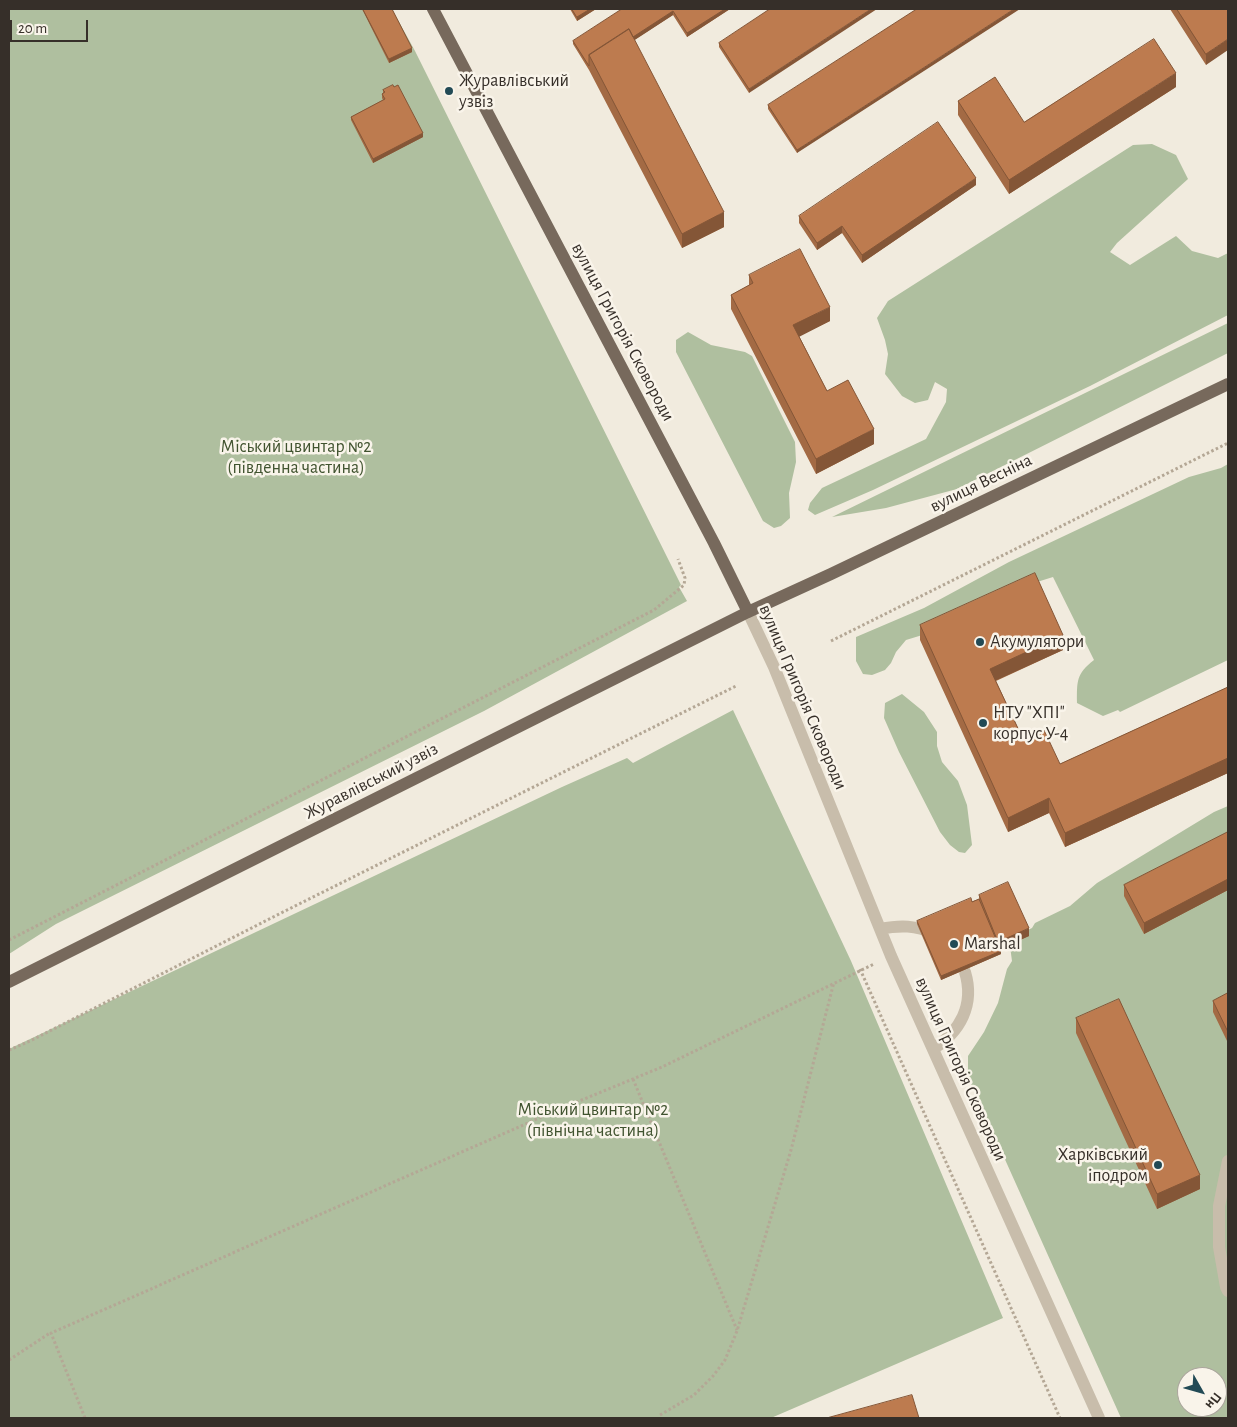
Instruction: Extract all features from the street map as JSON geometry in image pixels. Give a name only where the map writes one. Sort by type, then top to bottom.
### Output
[{"type":"main road","name":"вулиця Григорія Сковороди","points":[[433,9],[714,543],[748,612]]},
{"type":"main road","name":"вулиця Весніна","points":[[748,612],[849,566],[1228,384]]},
{"type":"main road","name":"Журавлівський узвіз","points":[[9,982],[748,612]]},
{"type":"street","name":"вулиця Григорія Сковороди","points":[[748,612],[774,667],[880,929],[1098,1418]]},
{"type":"street","points":[[880,929],[901,925],[910,926],[928,930],[945,941]]},
{"type":"street","points":[[934,1049],[944,1042],[956,1029],[964,1013],[968,995],[965,972]]},
{"type":"street","points":[[1228,1161],[1219,1206],[1219,1247],[1228,1292]]},
{"type":"path","points":[[831,641],[1228,443]]},
{"type":"path","points":[[9,940],[654,610],[684,585],[685,578],[678,559]]},
{"type":"path","points":[[9,1050],[736,686]]},
{"type":"path","points":[[9,1360],[50,1333],[555,1111],[662,1068],[860,969],[892,956]]},
{"type":"path","points":[[860,969],[1060,1418]]},
{"type":"path","points":[[660,1415],[694,1395],[712,1376],[725,1360],[737,1331],[791,1150],[834,982]]},
{"type":"path","points":[[633,1079],[737,1331]]},
{"type":"path","points":[[50,1333],[85,1418]]},
{"type":"green space","name":"Міський цвинтар №2 (південна частина)","points":[[9,9],[392,9],[415,51],[681,585],[679,587],[687,601],[484,711],[56,924],[9,954]]},
{"type":"green space","points":[[1152,144],[1176,155],[1188,179],[1117,243],[1110,252],[1130,265],[1176,236],[1192,251],[1218,258],[1228,253],[1228,315],[1090,386],[873,490],[815,515],[808,510],[810,503],[822,488],[926,439],[946,402],[947,389],[935,382],[928,400],[915,403],[902,396],[885,374],[888,354],[877,318],[888,301],[1133,145]]},
{"type":"green space","points":[[1228,323],[1228,353],[957,489],[886,508],[832,517]]},
{"type":"green space","points":[[688,332],[711,345],[745,352],[752,356],[795,442],[796,462],[789,493],[790,518],[781,526],[774,528],[763,521],[676,352],[676,340]]},
{"type":"green space","points":[[1228,464],[1228,660],[1120,712],[1118,710],[1103,716],[1077,703],[1079,678],[1094,660],[1053,577],[1037,582],[929,633],[906,640],[885,670],[872,675],[863,674],[856,661],[856,637],[924,608],[1009,562],[1189,477],[1221,468]]},
{"type":"green space","points":[[902,694],[924,712],[937,732],[937,746],[942,762],[958,781],[967,805],[972,845],[965,853],[959,852],[950,845],[940,832],[899,752],[884,718],[885,703]]},
{"type":"green space","name":"Міський цвинтар №2 (північна частина)","points":[[733,710],[851,961],[1003,1318],[771,1418],[9,1418],[9,1049],[562,787],[627,758],[633,763]]},
{"type":"green space","name":"Харківський іподром","points":[[1228,806],[1228,1418],[1121,1418],[968,1077],[968,1056],[984,1032],[998,1003],[1007,969],[1012,961],[1009,939],[1032,928],[1035,923],[1070,906],[1097,883],[1214,812]]},
{"type":"building","points":[[363,9],[392,9],[412,48],[389,59]]},
{"type":"building","points":[[572,9],[590,9],[577,17]]},
{"type":"building","points":[[622,9],[725,9],[687,33],[673,11],[633,37],[629,29],[589,55],[589,66],[573,41]]},
{"type":"building","points":[[770,9],[871,9],[749,89],[719,43]]},
{"type":"building","points":[[917,9],[1014,9],[797,150],[768,105]]},
{"type":"building","points":[[1177,9],[1228,9],[1228,39],[1206,54]]},
{"type":"building","points":[[629,29],[724,212],[682,234],[589,55]]},
{"type":"building","points":[[1154,39],[1176,73],[1009,180],[958,101],[995,77],[1024,122]]},
{"type":"building","points":[[393,85],[394,87],[398,85],[423,133],[373,159],[351,117],[385,99],[382,94],[385,92],[383,90]]},
{"type":"building","points":[[938,122],[976,178],[862,255],[842,226],[817,243],[799,216]]},
{"type":"building","points":[[800,249],[830,307],[793,325],[827,391],[848,380],[874,429],[816,459],[731,295],[753,283],[749,275]]},
{"type":"building","name":"НТУ \"ХПІ\" корпус У-4","points":[[1035,573],[1063,635],[990,669],[1023,739],[1044,730],[1060,764],[1228,687],[1228,758],[1065,833],[1049,798],[1008,818],[920,625]]},
{"type":"building","points":[[1228,832],[1228,879],[1144,923],[1124,885]]},
{"type":"building","points":[[1008,882],[1029,928],[998,942],[979,895]]},
{"type":"building","points":[[971,898],[972,902],[979,899],[1001,951],[941,976],[917,921]]},
{"type":"building","points":[[1228,993],[1228,1032],[1213,1001]]},
{"type":"building","points":[[1119,999],[1200,1175],[1157,1194],[1076,1018]]},
{"type":"building","points":[[912,1395],[919,1418],[827,1418]]},
{"type":"place","name":"Журавлівський узвіз","points":[[449,91]]},
{"type":"place","name":"Акумулятори","points":[[980,642]]},
{"type":"place","name":"НТУ \"ХПІ\" корпус У-4","points":[[983,723]]},
{"type":"place","name":"Marshal","points":[[954,944]]},
{"type":"place","name":"Харківський іподром","points":[[1158,1165]]}]
